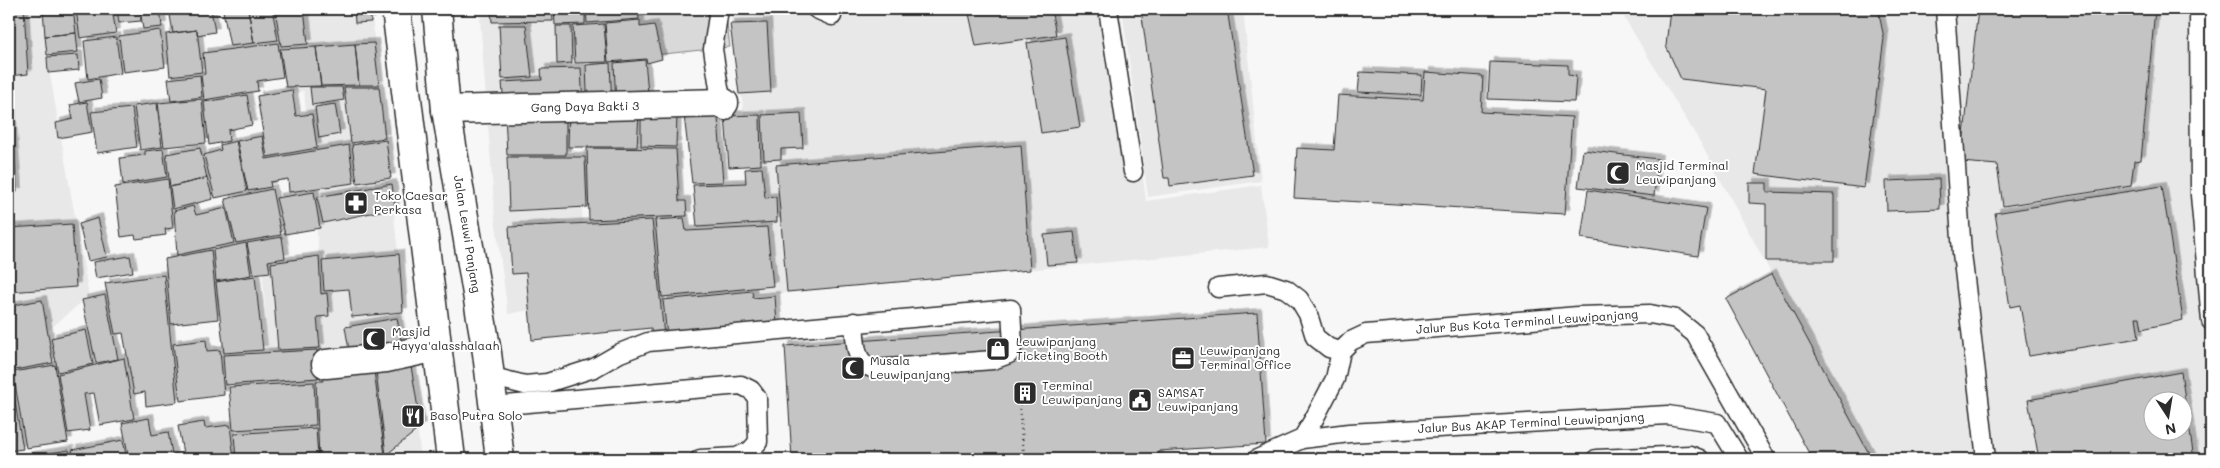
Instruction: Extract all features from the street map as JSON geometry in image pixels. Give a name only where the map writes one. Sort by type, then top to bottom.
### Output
[{"type":"main road","points":[[396,9],[451,459]]},
{"type":"main road","name":"Jalan Leuwi Panjang","points":[[437,9],[446,110],[489,376],[500,459]]},
{"type":"main road","name":"Gang Daya Bakti 3","points":[[446,110],[725,109]]},
{"type":"main road","points":[[326,364],[386,358],[437,347]]},
{"type":"lane","points":[[719,9],[713,49],[719,88],[725,109]]},
{"type":"lane","points":[[816,9],[832,16]]},
{"type":"lane","points":[[1108,9],[1133,172]]},
{"type":"lane","points":[[1945,9],[1962,253],[1986,459]]},
{"type":"lane","points":[[2200,9],[2200,195],[2211,321]]},
{"type":"lane","points":[[1218,288],[1267,283],[1286,289],[1299,299],[1308,314],[1315,338],[1329,348],[1340,351],[1335,379],[1302,439],[1257,459]]},
{"type":"lane","points":[[489,376],[525,385],[547,383],[594,368],[648,342],[854,322],[1011,309],[1013,346],[1008,354],[993,360],[875,369],[866,367],[858,360],[854,322]]},
{"type":"lane","name":"Jalur Bus Kota Terminal Leuwipanjang","points":[[1340,351],[1350,342],[1366,334],[1578,316],[1650,314],[1676,319],[1695,334],[1766,459]]},
{"type":"lane","points":[[493,406],[741,385],[751,390],[757,398],[758,442],[750,452],[737,457],[700,459]]},
{"type":"lane","name":"Jalur Bus AKAP Terminal Leuwipanjang","points":[[1302,439],[1349,433],[1668,415],[1718,423],[1739,459]]},
{"type":"lane","points":[[1596,459],[1690,456],[1700,459]]},
{"type":"path","points":[[1019,399],[1024,459]]},
{"type":"shaded area","points":[[9,9],[61,9],[64,54],[47,58],[89,296],[39,338],[9,349]]},
{"type":"shaded area","points":[[302,9],[371,9],[421,459],[328,459],[317,381],[270,383],[262,262],[319,254],[304,91],[289,93],[284,50],[306,47]]},
{"type":"shaded area","points":[[482,9],[574,9],[575,24],[559,26],[589,269],[540,308],[508,314],[495,218],[480,19]]},
{"type":"shaded area","points":[[636,9],[725,9],[730,47],[644,56]]},
{"type":"shaded area","points":[[730,9],[1120,9],[1146,201],[1261,185],[1269,247],[543,316],[593,275],[584,150],[680,149],[682,232],[759,229]]},
{"type":"shaded area","points":[[1122,9],[1243,9],[1261,181],[1148,197]]},
{"type":"shaded area","points":[[1619,9],[2211,9],[2211,459],[1872,459],[1700,142]]},
{"type":"building","points":[[9,9],[24,9],[28,74],[9,76]]},
{"type":"building","points":[[43,9],[73,9],[76,33],[45,36]]},
{"type":"building","points":[[76,9],[112,9],[116,33],[80,38]]},
{"type":"building","points":[[117,9],[140,9],[141,21],[119,23]]},
{"type":"building","points":[[140,9],[160,9],[162,27],[143,29]]},
{"type":"building","points":[[169,9],[211,9],[215,32],[197,35],[197,30],[173,33]]},
{"type":"building","points":[[248,9],[254,43],[230,46],[223,11]]},
{"type":"building","points":[[248,9],[272,9],[278,40],[254,43]]},
{"type":"building","points":[[275,9],[304,9],[308,44],[281,46]]},
{"type":"building","points":[[354,9],[370,9],[371,22],[355,23]]},
{"type":"building","points":[[491,9],[552,9],[553,21],[492,22]]},
{"type":"building","points":[[554,9],[585,9],[585,24],[555,25]]},
{"type":"building","points":[[586,9],[638,9],[639,19],[587,23]]},
{"type":"building","points":[[968,9],[1051,9],[1056,35],[976,46]]},
{"type":"building","points":[[1141,9],[1227,9],[1253,175],[1170,186],[1169,178],[1164,178]]},
{"type":"building","points":[[1670,9],[1878,9],[1884,38],[1864,188],[1755,174],[1766,89],[1681,79],[1666,46]]},
{"type":"building","points":[[1978,9],[2155,9],[2141,160],[2134,161],[2131,186],[2003,206],[1997,165],[1961,162]]},
{"type":"building","points":[[640,20],[640,27],[654,25],[662,59],[647,63],[646,59],[608,62],[605,23]]},
{"type":"building","points":[[767,23],[771,92],[739,94],[730,24]]},
{"type":"building","points":[[604,24],[607,62],[575,63],[573,26]]},
{"type":"building","points":[[499,25],[526,25],[532,77],[502,79]]},
{"type":"building","points":[[556,26],[571,26],[572,63],[557,64]]},
{"type":"building","points":[[160,30],[165,67],[123,72],[119,36]]},
{"type":"building","points":[[197,30],[202,72],[170,76],[166,34]]},
{"type":"building","points":[[76,33],[78,52],[47,55],[45,36]]},
{"type":"building","points":[[116,37],[121,73],[88,79],[84,41]]},
{"type":"building","points":[[1065,37],[1080,127],[1041,133],[1027,43]]},
{"type":"building","points":[[278,43],[283,77],[257,81],[258,91],[204,100],[201,75],[205,74],[203,53]]},
{"type":"building","points":[[374,43],[379,85],[359,85],[355,44]]},
{"type":"building","points":[[355,44],[359,85],[321,86],[316,47]]},
{"type":"building","points":[[316,47],[321,86],[286,87],[280,49]]},
{"type":"building","points":[[78,55],[79,70],[48,73],[47,57]]},
{"type":"building","points":[[645,60],[649,104],[616,106],[614,63]]},
{"type":"building","points":[[1490,62],[1568,65],[1568,75],[1576,76],[1574,102],[1488,99]]},
{"type":"building","points":[[610,63],[612,106],[592,106],[590,91],[587,91],[586,65]]},
{"type":"building","points":[[581,68],[583,107],[504,106],[502,82],[542,80],[541,69]]},
{"type":"building","points":[[1360,72],[1422,75],[1421,95],[1358,92]]},
{"type":"building","points":[[1425,72],[1483,76],[1481,112],[1572,117],[1565,214],[1294,198],[1297,148],[1334,150],[1338,95],[1423,100]]},
{"type":"building","points":[[200,75],[202,97],[171,101],[168,79]]},
{"type":"building","points":[[99,79],[102,98],[79,102],[75,83]]},
{"type":"building","points":[[310,87],[342,87],[344,100],[312,105]]},
{"type":"building","points":[[344,87],[379,87],[385,138],[351,143]]},
{"type":"building","points":[[9,88],[17,192],[9,193]]},
{"type":"building","points":[[292,90],[296,116],[312,114],[317,148],[267,157],[257,96]]},
{"type":"building","points":[[247,95],[252,125],[228,130],[229,141],[209,145],[204,102]]},
{"type":"building","points":[[202,99],[206,143],[164,147],[158,103]]},
{"type":"building","points":[[87,102],[92,132],[58,138],[56,123],[73,119],[70,105]]},
{"type":"building","points":[[157,103],[162,147],[140,150],[134,106]]},
{"type":"building","points":[[335,104],[340,134],[319,138],[315,107]]},
{"type":"building","points":[[717,106],[723,182],[692,183],[684,115]]},
{"type":"building","points":[[132,108],[137,147],[97,153],[91,112]]},
{"type":"building","points":[[505,112],[566,113],[566,155],[507,155]]},
{"type":"building","points":[[569,112],[639,113],[637,147],[568,147]]},
{"type":"building","points":[[641,113],[677,114],[676,147],[641,146]]},
{"type":"building","points":[[801,113],[803,148],[781,149],[781,159],[764,160],[762,115]]},
{"type":"building","points":[[760,115],[761,165],[729,167],[725,116]]},
{"type":"building","points":[[262,136],[266,159],[349,145],[354,183],[289,192],[288,179],[270,182],[271,187],[248,191],[237,141]]},
{"type":"building","points":[[386,140],[391,178],[357,183],[352,145]]},
{"type":"building","points":[[236,141],[247,191],[215,198],[204,155],[221,150],[220,145]]},
{"type":"building","points":[[1021,145],[1030,270],[787,292],[776,165]]},
{"type":"building","points":[[200,148],[207,178],[170,187],[166,154]]},
{"type":"building","points":[[587,148],[676,149],[679,201],[686,201],[687,216],[589,220]]},
{"type":"building","points":[[163,149],[167,177],[123,184],[120,158],[145,155],[145,151]]},
{"type":"building","name":"Masjid Terminal Leuwipanjang","points":[[1583,150],[1658,159],[1654,196],[1578,187]]},
{"type":"building","points":[[507,157],[585,157],[587,207],[509,211]]},
{"type":"building","points":[[762,168],[765,198],[776,197],[777,222],[697,227],[693,185],[746,183],[745,169]]},
{"type":"building","points":[[207,178],[213,199],[173,209],[170,187]]},
{"type":"building","points":[[168,179],[173,228],[165,229],[166,235],[136,239],[135,235],[121,237],[115,187]]},
{"type":"building","points":[[1939,179],[1940,209],[1887,211],[1886,181]]},
{"type":"building","points":[[1749,183],[1767,183],[1767,192],[1834,194],[1834,261],[1766,261],[1766,204],[1749,203]]},
{"type":"building","name":"Toko Caesar Perkasa","points":[[392,184],[395,208],[323,223],[317,197]]},
{"type":"building","points":[[2162,186],[2183,320],[2142,329],[2140,317],[2136,317],[2139,338],[2029,356],[2020,305],[2010,307],[1995,213]]},
{"type":"building","points":[[272,189],[281,235],[236,243],[225,199]]},
{"type":"building","points":[[1588,190],[1706,208],[1698,256],[1581,238]]},
{"type":"building","points":[[314,192],[320,228],[285,234],[276,198]]},
{"type":"building","points":[[193,206],[196,215],[226,208],[234,243],[177,255],[174,211]]},
{"type":"building","points":[[98,218],[107,257],[88,261],[79,224]]},
{"type":"building","points":[[684,218],[686,231],[767,227],[773,286],[662,297],[655,220]]},
{"type":"building","points":[[652,220],[664,336],[652,338],[651,328],[532,340],[526,273],[512,274],[509,227]]},
{"type":"building","points":[[72,224],[76,287],[9,292],[9,228]]},
{"type":"building","points":[[1074,232],[1078,263],[1047,265],[1044,235]]},
{"type":"building","points":[[282,237],[285,258],[268,261],[270,272],[253,274],[247,243]]},
{"type":"building","points":[[246,243],[251,275],[216,281],[213,250]]},
{"type":"building","points":[[211,250],[218,319],[171,324],[165,259]]},
{"type":"building","points":[[399,254],[403,312],[352,317],[349,289],[324,291],[322,261]]},
{"type":"building","points":[[130,256],[133,272],[96,278],[93,262]]},
{"type":"building","points":[[319,256],[321,294],[327,293],[329,316],[317,317],[320,348],[278,350],[271,263]]},
{"type":"building","points":[[1772,274],[1872,459],[1812,459],[1726,299]]},
{"type":"building","points":[[164,275],[177,402],[146,406],[145,392],[134,394],[123,333],[115,334],[105,283]]},
{"type":"building","points":[[255,276],[263,350],[224,353],[216,282]]},
{"type":"building","points":[[752,291],[753,298],[775,296],[777,324],[667,336],[663,300]]},
{"type":"building","points":[[105,295],[118,359],[96,363],[82,300]]},
{"type":"building","points":[[42,300],[53,363],[9,371],[9,306]]},
{"type":"building","name":"Terminal Leuwipanjang","points":[[1257,313],[1266,444],[1159,451],[1159,459],[792,459],[785,346]]},
{"type":"building","name":"Masjid Hayya'alasshalaah","points":[[397,318],[403,352],[351,361],[345,327]]},
{"type":"building","points":[[86,330],[93,364],[58,372],[51,338]]},
{"type":"building","points":[[206,340],[207,351],[220,350],[224,395],[180,401],[173,344]]},
{"type":"building","points":[[317,350],[318,378],[225,385],[223,355]]},
{"type":"building","points":[[124,358],[134,419],[100,425],[94,393],[84,394],[90,430],[68,433],[58,374]]},
{"type":"building","points":[[410,360],[421,427],[386,455],[375,363]]},
{"type":"building","points":[[373,363],[385,456],[383,459],[319,459],[316,381],[323,381],[323,365]]},
{"type":"building","points":[[55,365],[68,442],[26,448],[13,372]]},
{"type":"building","points":[[2181,372],[2184,390],[2142,390],[2142,440],[2191,440],[2194,459],[2039,459],[2028,400]]},
{"type":"building","points":[[9,373],[23,449],[9,451]]},
{"type":"building","points":[[314,382],[316,425],[233,430],[229,387]]},
{"type":"building","points":[[149,418],[152,435],[168,432],[173,459],[129,459],[122,423]]},
{"type":"building","points":[[204,422],[205,428],[230,425],[234,459],[184,459],[178,426]]},
{"type":"building","points":[[316,428],[318,459],[236,459],[234,434]]},
{"type":"building","points":[[123,440],[127,459],[74,459],[72,450]]},
{"type":"building","points":[[69,450],[71,459],[24,459],[24,457]]},
{"type":"place","name":"Masjid Terminal Leuwipanjang","points":[[1618,173]]},
{"type":"place","name":"Toko Caesar Perkasa","points":[[356,203]]},
{"type":"place","name":"Masjid Hayya'alasshalaah","points":[[374,339]]},
{"type":"place","name":"Leuwipanjang Ticketing Booth","points":[[998,349]]},
{"type":"place","name":"Leuwipanjang Terminal Office","points":[[1183,358]]},
{"type":"place","name":"Musala Leuwipanjang","points":[[853,368]]},
{"type":"place","name":"Terminal Leuwipanjang","points":[[1025,393]]},
{"type":"place","name":"SAMSAT Leuwipanjang","points":[[1140,400]]},
{"type":"place","name":"Baso Putra Solo","points":[[413,416]]}]
